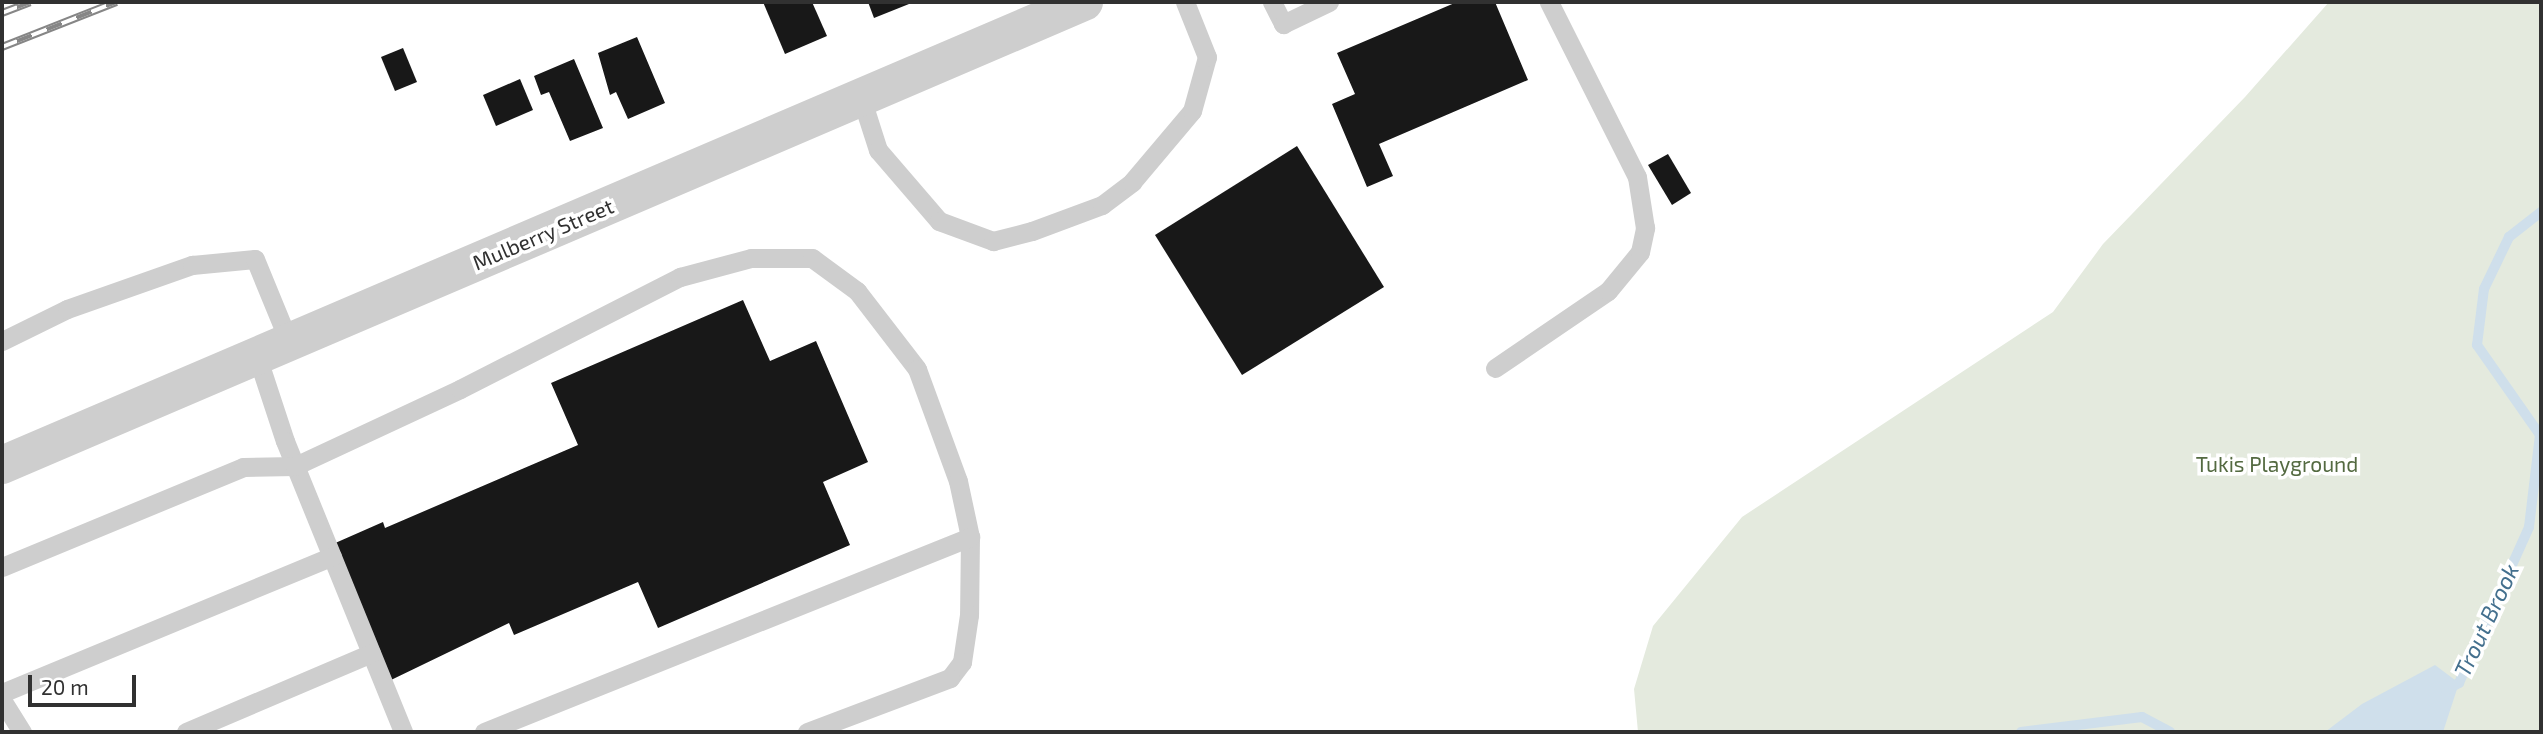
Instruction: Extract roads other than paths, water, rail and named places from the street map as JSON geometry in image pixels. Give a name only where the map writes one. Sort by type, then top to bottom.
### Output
[{"type":"street","name":"Mulberry Street","points":[[2,465],[1084,2]]},
{"type":"lane","points":[[861,97],[878,150],[939,221],[993,241],[1102,205],[1132,182],[1192,111],[1207,57],[1185,2]]},
{"type":"lane","points":[[1272,2],[1283,24],[1329,2]]},
{"type":"lane","points":[[1495,368],[1608,291],[1640,252],[1645,228],[1637,177],[1549,2]]},
{"type":"lane","points":[[2,567],[243,467],[295,466],[680,277],[751,258],[812,258],[857,291],[917,369],[958,481],[970,537],[969,615],[962,662],[950,678],[807,732]]},
{"type":"lane","points":[[2,341],[67,309],[192,265],[255,259],[295,466],[403,732]]},
{"type":"lane","points":[[484,732],[970,537]]},
{"type":"lane","points":[[2,693],[332,556]]},
{"type":"lane","points":[[186,732],[371,653]]},
{"type":"lane","points":[[2,700],[22,732]]},
{"type":"water","points":[[2435,665],[2459,683],[2443,732],[2325,732],[2362,704]]},
{"type":"waterway","name":"Trout Brook","points":[[2446,690],[2459,683],[2529,527],[2540,435],[2477,345],[2484,289],[2509,237],[2541,212]]},
{"type":"waterway","name":"Trout Brook","points":[[2021,732],[2142,717],[2170,732]]},
{"type":"railway","points":[[2,13],[30,2]]},
{"type":"railway","points":[[2,47],[116,2]]},
{"type":"park label","name":"Tukis Playground","points":[[2277,464]]}]
